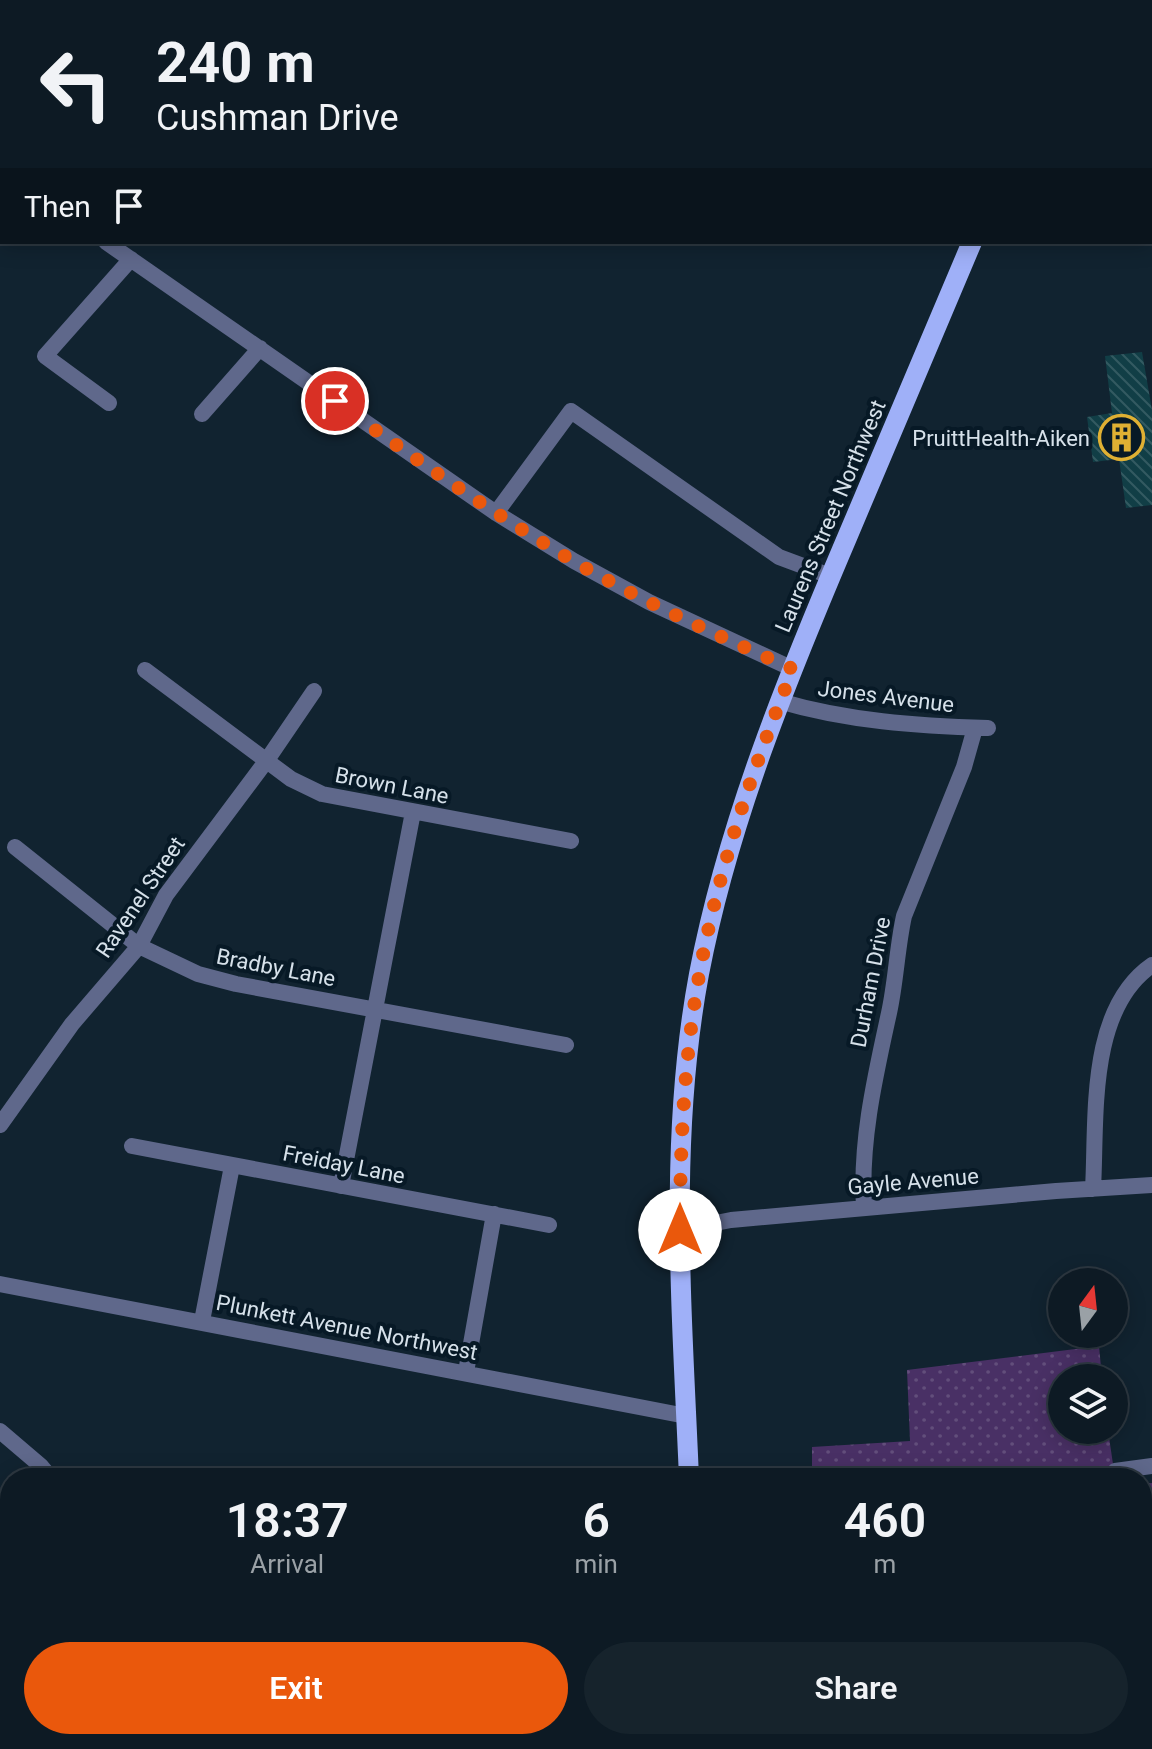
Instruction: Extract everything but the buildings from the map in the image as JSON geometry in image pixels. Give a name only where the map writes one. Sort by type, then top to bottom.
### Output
[{"type":"main road","name":"Laurens Street Northwest","points":[[689,1468],[680,1156],[699,976],[719,886],[738,818],[779,701],[971,244]]},
{"type":"street","points":[[109,244],[496,513],[649,602],[793,669]]},
{"type":"street","points":[[109,403],[45,356],[131,259]]},
{"type":"street","points":[[202,414],[260,348]]},
{"type":"street","points":[[496,513],[571,411],[779,557],[830,576]]},
{"type":"street","name":"Brown Lane","points":[[145,670],[291,779],[322,794],[571,841]]},
{"type":"street","name":"Ravenel Street","points":[[0,1125],[72,1024],[139,946],[166,895],[267,760],[314,691]]},
{"type":"street","name":"Jones Avenue","points":[[779,701],[818,713],[915,726],[981,728]]},
{"type":"street","name":"Durham Drive","points":[[864,1207],[864,1143],[901,928],[920,874],[981,728]]},
{"type":"street","points":[[341,1186],[413,812]]},
{"type":"street","name":"Bradby Lane","points":[[15,847],[139,946],[217,980],[566,1045]]},
{"type":"street","points":[[1093,1189],[1100,1064],[1109,1023],[1126,991],[1152,965]]},
{"type":"street","name":"Freiday Lane","points":[[132,1146],[549,1225]]},
{"type":"street","points":[[202,1321],[232,1166]]},
{"type":"street","name":"Gayle Avenue","points":[[680,1230],[731,1220],[864,1207],[1152,1185]]},
{"type":"street","points":[[466,1372],[494,1214]]},
{"type":"street","name":"Plunkett Avenue Northwest","points":[[0,1284],[686,1416]]},
{"type":"street","points":[[0,1431],[43,1468]]},
{"type":"shaded area","points":[[1099,1348],[1101,1364],[1048,1364],[1048,1444],[1110,1444],[1114,1468],[794,1468],[812,1467],[812,1447],[910,1441],[907,1370]]},
{"type":"place","name":"PruittHealth-Aiken","points":[[1121,438]]},
{"type":"route","points":[[335,401],[496,513],[574,561],[649,602],[793,669],[738,818],[699,976],[680,1156],[680,1230]]}]
